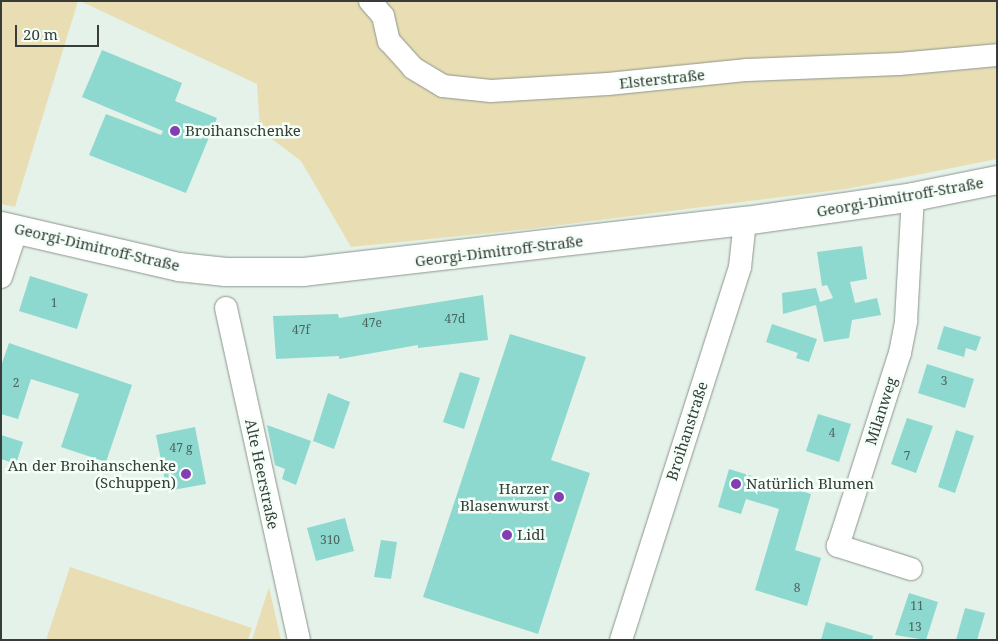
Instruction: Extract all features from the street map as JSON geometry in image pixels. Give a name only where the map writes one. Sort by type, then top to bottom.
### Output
[{"type":"street","name":"Elsterstraße","points":[[370,1],[383,16],[389,41],[413,68],[443,86],[491,91],[608,84],[747,70],[997,55]]},
{"type":"street","name":"Georgi-Dimitroff-Straße","points":[[9,228],[179,267],[226,272],[303,272],[745,221],[913,197],[997,180]]},
{"type":"street","name":"Milanweg","points":[[910,569],[838,546],[900,353],[906,321],[913,197]]},
{"type":"street","name":"Broihanstraße","points":[[621,640],[740,268],[745,221]]},
{"type":"street","points":[[1,277],[9,228]]},
{"type":"street","name":"Alte Heerstraße","points":[[226,308],[298,640]]},
{"type":"shaded area","points":[[1,1],[78,1],[15,207],[1,204]]},
{"type":"shaded area","points":[[80,1],[997,1],[997,159],[846,189],[529,229],[351,247],[301,161],[260,130],[257,84]]},
{"type":"shaded area","points":[[70,567],[252,628],[248,640],[46,640]]},
{"type":"shaded area","points":[[269,587],[281,640],[252,640]]},
{"type":"building","points":[[102,50],[182,83],[175,101],[217,118],[186,193],[89,155],[106,114],[161,135],[163,131],[82,97]]},
{"type":"building","points":[[862,246],[867,279],[850,282],[855,303],[877,298],[881,315],[852,320],[849,338],[824,342],[816,305],[783,314],[782,293],[816,288],[820,302],[833,298],[827,285],[822,286],[817,252]]},
{"type":"building","points":[[30,276],[88,294],[77,329],[19,311]]},
{"type":"building","points":[[483,295],[488,340],[418,348],[418,345],[339,359],[339,356],[276,359],[273,316],[338,314],[339,318]]},
{"type":"building","points":[[772,324],[817,339],[809,362],[796,358],[798,353],[766,342]]},
{"type":"building","points":[[944,326],[981,337],[976,351],[966,348],[964,357],[937,349]]},
{"type":"building","name":"Lidl","points":[[510,334],[586,357],[551,460],[590,473],[538,634],[423,597]]},
{"type":"building","points":[[9,343],[132,385],[106,462],[61,447],[79,394],[31,379],[18,419],[1,414],[1,366]]},
{"type":"building","points":[[927,364],[974,379],[965,408],[918,393]]},
{"type":"building","points":[[460,372],[480,378],[464,429],[443,422]]},
{"type":"building","points":[[328,393],[350,402],[334,449],[313,441]]},
{"type":"building","points":[[818,414],[851,424],[839,462],[806,451]]},
{"type":"building","points":[[907,418],[933,426],[916,473],[891,464]]},
{"type":"building","points":[[267,425],[311,441],[296,485],[282,479],[285,469],[275,465]]},
{"type":"building","points":[[195,427],[206,484],[167,491],[156,435]]},
{"type":"building","points":[[956,430],[974,436],[955,493],[938,487]]},
{"type":"building","points":[[1,435],[23,442],[16,464],[1,459]]},
{"type":"building","points":[[729,469],[811,494],[795,550],[821,558],[807,606],[755,590],[779,509],[746,499],[741,514],[718,507]]},
{"type":"building","points":[[345,518],[354,551],[316,561],[307,528]]},
{"type":"building","points":[[381,540],[397,542],[391,579],[374,577]]},
{"type":"building","points":[[909,593],[938,602],[926,640],[895,635]]},
{"type":"building","points":[[965,608],[985,613],[977,640],[956,640]]},
{"type":"building","points":[[826,622],[873,636],[872,640],[821,640]]},
{"type":"place","name":"Broihanschenke","points":[[175,131]]},
{"type":"place","name":"An der Broihanschenke (Schuppen)","points":[[186,474]]},
{"type":"place","name":"Natürlich Blumen","points":[[736,484]]},
{"type":"place","name":"Harzer Blasenwurst","points":[[559,497]]},
{"type":"place","name":"Lidl","points":[[507,535]]}]
